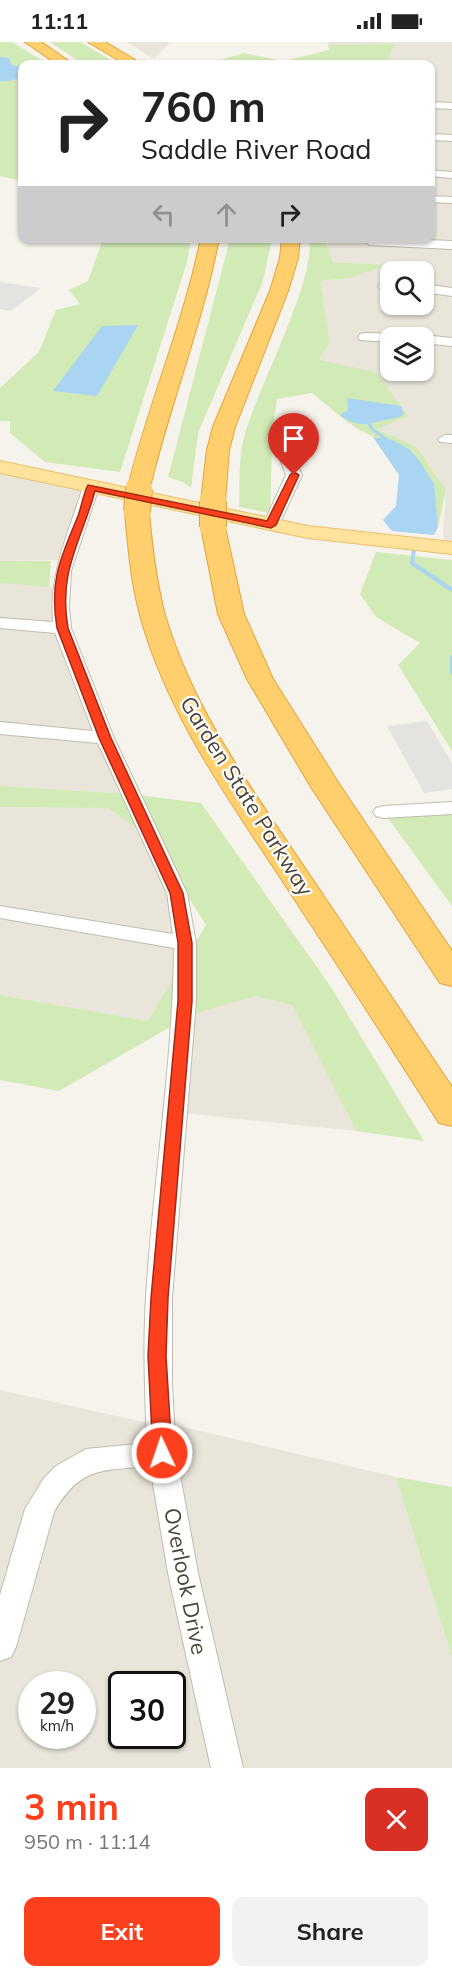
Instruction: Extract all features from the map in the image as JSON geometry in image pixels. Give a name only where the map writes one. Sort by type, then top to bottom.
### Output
[{"type":"highway","points":[[25,42],[59,60]]},
{"type":"highway","points":[[32,42],[44,51]]},
{"type":"highway","points":[[95,42],[128,60]]},
{"type":"highway","points":[[108,42],[136,60]]},
{"type":"highway","name":"Garden State Parkway","points":[[209,243],[201,284],[152,434],[141,483],[137,512],[140,562],[153,622],[179,687],[219,758],[452,1114]]},
{"type":"highway","points":[[290,243],[282,282],[224,427],[218,450],[213,514],[223,585],[231,614],[260,679],[308,758],[452,976]]},
{"type":"main road","points":[[0,467],[271,525],[335,535],[452,548]]},
{"type":"street","points":[[435,105],[452,106]]},
{"type":"street","points":[[435,136],[452,138]]},
{"type":"street","points":[[435,173],[452,175]]},
{"type":"street","points":[[435,199],[452,200]]},
{"type":"street","points":[[400,243],[452,245]]},
{"type":"street","points":[[434,290],[452,292]]},
{"type":"street","points":[[365,337],[380,337]]},
{"type":"street","points":[[434,340],[452,342]]},
{"type":"street","points":[[271,525],[294,475],[281,443],[288,432]]},
{"type":"street","name":"Overlook Drive","points":[[92,487],[84,513],[67,551],[61,575],[60,614],[62,628],[105,738],[177,893],[185,943],[185,1001],[159,1298],[157,1356],[162,1453],[183,1574],[227,1768]]},
{"type":"street","points":[[0,623],[62,628]]},
{"type":"street","points":[[0,728],[105,738]]},
{"type":"street","points":[[383,812],[452,808]]},
{"type":"street","points":[[0,912],[185,943]]},
{"type":"street","points":[[0,1647],[40,1509],[54,1485],[86,1461],[162,1453]]},
{"type":"shaded area","points":[[127,42],[170,42],[154,59]]},
{"type":"shaded area","points":[[327,42],[452,42],[452,548],[446,547],[443,535],[446,490],[417,447],[377,429],[319,360],[330,343],[320,281],[350,278],[380,267],[380,315],[434,315],[434,261],[380,261],[380,265],[333,262],[326,243],[435,243],[435,60],[388,60],[395,44],[328,45]]},
{"type":"shaded area","points":[[0,282],[41,288],[11,311],[0,309]]},
{"type":"shaded area","points":[[0,467],[91,487],[65,560],[0,561]]},
{"type":"shaded area","points":[[0,583],[61,587],[60,614],[131,794],[0,786]]},
{"type":"shaded area","points":[[427,721],[452,763],[452,789],[424,793],[387,726]]},
{"type":"shaded area","points":[[0,807],[108,808],[152,840],[177,893],[184,966],[148,1021],[0,995]]},
{"type":"shaded area","points":[[256,996],[292,1005],[356,1131],[182,1113],[184,1017]]},
{"type":"shaded area","points":[[0,1390],[161,1426],[179,1426],[396,1477],[452,1657],[452,1768],[0,1768]]},
{"type":"green space","points":[[0,42],[12,42],[41,60],[18,60],[18,67],[12,65],[9,59],[0,57]]},
{"type":"green space","points":[[50,42],[80,42],[111,60],[77,60]]},
{"type":"green space","points":[[395,44],[388,60],[288,60],[329,50],[328,45]]},
{"type":"green space","points":[[244,53],[279,60],[220,60]]},
{"type":"green space","points":[[18,78],[18,180],[0,176],[0,81]]},
{"type":"green space","points":[[102,243],[190,243],[187,262],[120,472],[45,462],[10,433],[10,421],[0,421],[0,388],[39,352],[56,310],[80,304],[69,290],[88,281]]},
{"type":"green space","points":[[229,243],[271,243],[263,281],[198,433],[191,488],[183,482],[168,477]]},
{"type":"green space","points":[[309,243],[326,243],[333,262],[380,265],[380,267],[350,278],[320,281],[330,343],[319,360],[376,372],[380,381],[383,381],[408,416],[377,429],[417,447],[446,490],[438,527],[427,478],[414,456],[394,441],[375,437],[356,428],[312,393],[277,399],[272,442],[270,513],[239,507],[240,461],[243,443],[304,279]]},
{"type":"green space","points":[[376,552],[452,560],[452,751],[398,665],[420,643],[376,617],[360,594]]},
{"type":"green space","points":[[0,561],[51,561],[49,587],[0,583]]},
{"type":"green space","points":[[0,786],[131,794],[201,803],[331,987],[424,1141],[356,1131],[292,1005],[256,996],[191,1015],[59,1091],[0,1080],[0,995],[148,1021],[206,925],[152,840],[108,808],[0,807]]},
{"type":"green space","points":[[452,806],[452,906],[385,814]]},
{"type":"green space","points":[[396,1477],[452,1487],[452,1657]]},
{"type":"water","points":[[0,57],[9,58],[11,64],[18,67],[18,78],[0,81]]},
{"type":"water","points":[[138,325],[97,396],[53,391],[102,326]]},
{"type":"water","points":[[347,398],[401,406],[404,414],[370,424],[355,423],[340,415],[348,410]]},
{"type":"water","points":[[373,437],[393,440],[410,450],[421,463],[434,484],[438,527],[434,535],[392,531],[383,520],[396,506],[399,475]]},
{"type":"waterway","points":[[367,421],[373,430],[389,441]]},
{"type":"waterway","points":[[414,549],[412,563],[452,590]]},
{"type":"waterway","points":[[452,657],[452,673]]},
{"type":"route","points":[[162,1453],[157,1356],[159,1298],[185,1001],[185,943],[177,893],[105,738],[62,628],[61,575],[65,557],[84,513],[92,487],[271,525],[289,491],[294,475]]}]
